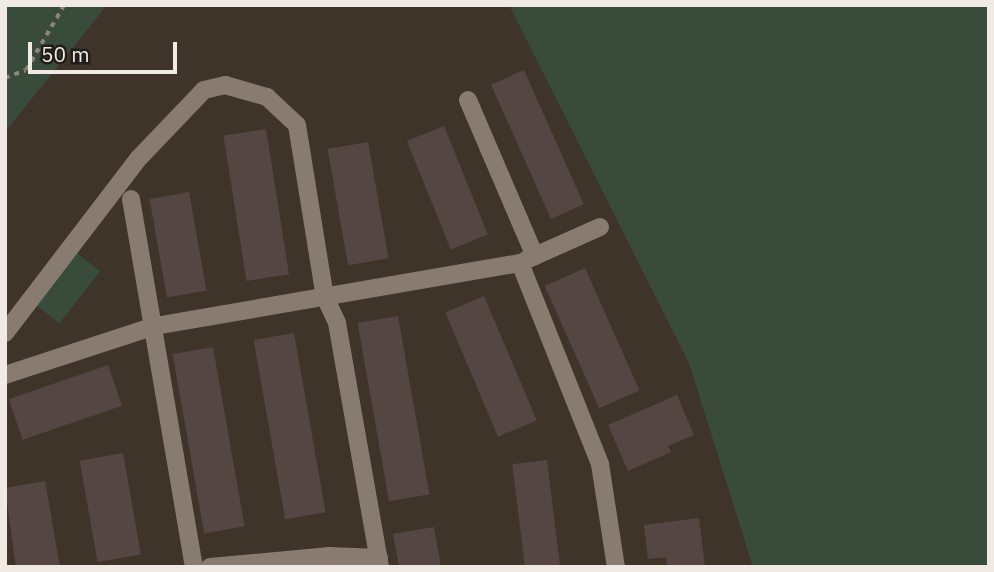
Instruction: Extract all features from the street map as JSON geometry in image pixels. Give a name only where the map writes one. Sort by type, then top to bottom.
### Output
[{"type":"street","points":[[5,333],[139,158],[204,90],[216,85],[267,97],[297,125],[325,297],[337,323],[379,563],[329,556],[210,567]]},
{"type":"street","points":[[468,100],[528,259],[600,464],[615,567]]},
{"type":"street","points":[[131,200],[155,326],[194,567]]},
{"type":"street","points":[[5,375],[155,326],[528,259],[600,227]]},
{"type":"path","points":[[5,78],[26,70],[64,5]]},
{"type":"green space","points":[[5,5],[107,5],[5,132]]},
{"type":"green space","points":[[509,5],[989,5],[989,567],[753,567],[689,363]]},
{"type":"green space","points":[[74,251],[100,271],[59,323],[33,303]]},
{"type":"building","points":[[524,70],[584,204],[551,219],[491,85]]},
{"type":"building","points":[[444,126],[488,234],[451,249],[407,141]]},
{"type":"building","points":[[266,129],[289,274],[247,281],[224,136]]},
{"type":"building","points":[[368,142],[388,258],[348,265],[328,149]]},
{"type":"building","points":[[189,192],[206,290],[167,297],[150,199]]},
{"type":"building","points":[[585,268],[640,390],[599,408],[545,286]]},
{"type":"building","points":[[484,296],[537,420],[498,437],[445,312]]},
{"type":"building","points":[[398,316],[429,494],[389,501],[358,323]]},
{"type":"building","points":[[294,333],[326,512],[285,519],[254,340]]},
{"type":"building","points":[[213,347],[245,526],[204,533],[173,354]]},
{"type":"building","points":[[108,365],[122,406],[23,440],[9,399]]},
{"type":"building","points":[[677,395],[694,435],[668,446],[671,452],[628,471],[608,425]]},
{"type":"building","points":[[123,453],[141,554],[98,562],[80,461]]},
{"type":"building","points":[[547,460],[560,567],[525,567],[512,464]]},
{"type":"building","points":[[45,481],[60,567],[16,567],[5,488]]},
{"type":"building","points":[[699,518],[705,567],[667,567],[666,557],[648,559],[644,525]]},
{"type":"building","points":[[434,527],[441,567],[399,567],[393,534]]}]
